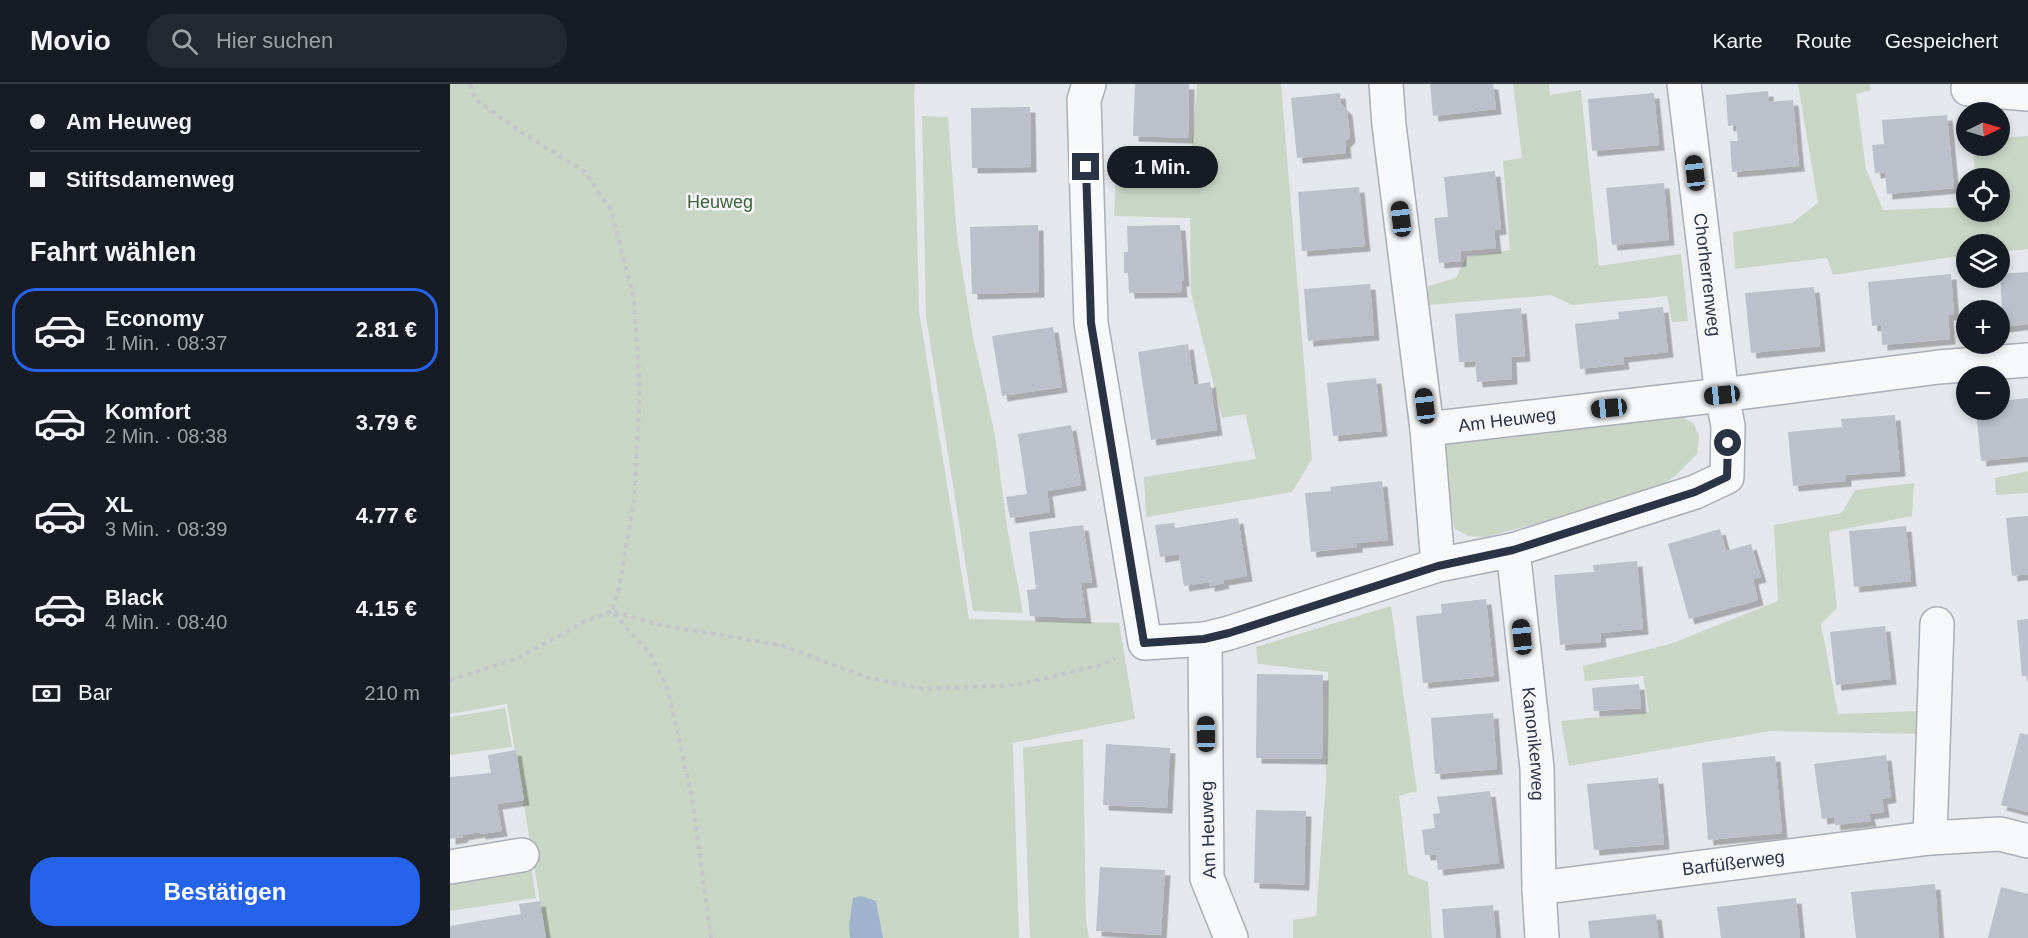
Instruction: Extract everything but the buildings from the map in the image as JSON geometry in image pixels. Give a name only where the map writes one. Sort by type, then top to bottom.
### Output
[{"type":"street","points":[[1089,84],[1084,100],[1091,323],[1144,643],[1204,639],[1229,633],[1438,566],[1513,550],[1695,492],[1727,477],[1728,426],[1722,395]]},
{"type":"street","points":[[1386,84],[1389,125],[1427,429],[1438,566]]},
{"type":"street","name":"Chorherrenweg","points":[[1684,84],[1722,395]]},
{"type":"street","points":[[1968,89],[2028,94]]},
{"type":"street","name":"Am Heuweg","points":[[1427,429],[1939,367],[2028,360]]},
{"type":"street","name":"Kanonikerweg","points":[[1513,550],[1537,768],[1542,938]]},
{"type":"street","points":[[1930,838],[1937,624]]},
{"type":"street","name":"Am Heuweg","points":[[1204,639],[1207,878],[1231,938]]},
{"type":"street","name":"Barfüßerweg","points":[[1539,888],[1930,838],[2000,834],[2028,841]]},
{"type":"street","points":[[450,867],[522,855]]},
{"type":"path","points":[[470,84],[475,99],[518,130],[585,172],[611,210],[634,299],[640,390],[633,501],[619,588],[612,611]]},
{"type":"path","points":[[612,611],[652,656],[668,691],[692,798],[711,938]]},
{"type":"path","points":[[450,680],[516,660],[586,621],[612,611],[660,626],[780,645],[866,677],[924,689],[1017,685],[1101,665],[1144,643]]},
{"type":"green space","name":"Heuweg","points":[[450,84],[915,84],[919,312],[969,619],[1119,623],[1135,719],[1013,743],[1019,938],[546,938],[507,704],[450,714]]},
{"type":"green space","points":[[1197,84],[1281,84],[1312,459],[1292,492],[1146,517],[1144,477],[1256,459],[1245,414],[1222,418],[1191,293],[1190,218],[1114,216],[1116,175],[1189,176]]},
{"type":"green space","points":[[1513,84],[1549,84],[1550,95],[1581,90],[1599,266],[1681,254],[1688,321],[1672,322],[1667,296],[1573,305],[1551,295],[1428,305],[1428,286],[1456,278],[1466,257],[1510,250],[1503,161],[1522,158]]},
{"type":"green space","points":[[1798,84],[1870,84],[1871,90],[1856,94],[1866,169],[1883,210],[1956,207],[1956,222],[2010,222],[2010,168],[1974,168],[1974,156],[2010,156],[2010,137],[2028,136],[2028,249],[2010,251],[2010,234],[1956,234],[1956,257],[1833,275],[1827,258],[1735,269],[1733,232],[1792,223],[1818,203]]},
{"type":"green space","points":[[922,116],[948,117],[957,237],[973,337],[995,435],[1007,527],[1023,613],[973,611],[926,316]]},
{"type":"green space","points":[[1680,415],[1694,424],[1699,437],[1697,454],[1675,476],[1650,493],[1486,537],[1468,536],[1454,528],[1443,450],[1448,441]]},
{"type":"green space","points":[[2028,471],[2028,493],[1996,495],[1995,478]]},
{"type":"green space","points":[[1914,483],[1912,516],[1829,532],[1837,608],[1821,624],[1838,714],[1921,711],[1920,734],[1770,731],[1569,766],[1561,721],[1649,712],[1643,676],[1585,681],[1583,666],[1673,643],[1778,601],[1774,525],[1842,513],[1855,490]]},
{"type":"green space","points":[[1391,606],[1417,791],[1399,796],[1408,874],[1428,882],[1432,938],[1293,938],[1293,920],[1316,916],[1326,782],[1328,672],[1258,664],[1256,647]]},
{"type":"green space","points":[[505,708],[512,747],[450,755],[450,717]]},
{"type":"green space","points":[[1083,739],[1086,922],[1089,938],[1030,938],[1023,748]]},
{"type":"green space","points":[[531,865],[536,898],[450,911],[450,878]]},
{"type":"water","points":[[861,896],[876,901],[883,938],[850,938],[849,925],[853,898]]},
{"type":"route","points":[[1086,167],[1091,323],[1144,643],[1204,639],[1229,633],[1438,566],[1513,550],[1695,492],[1727,477],[1728,443]]}]
